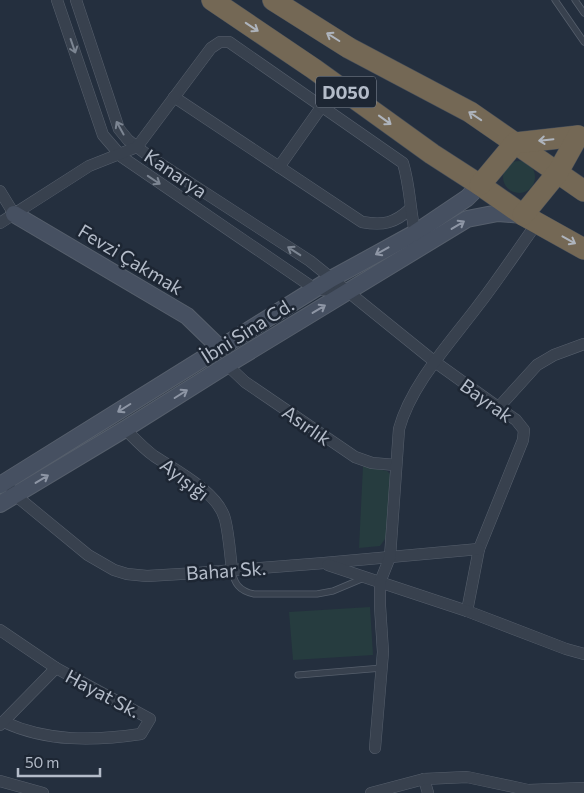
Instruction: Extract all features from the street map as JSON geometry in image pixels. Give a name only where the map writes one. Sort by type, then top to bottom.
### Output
[{"type":"highway","name":"D050","points":[[212,0],[314,69],[432,154],[530,219],[584,249]]},
{"type":"highway","name":"D050","points":[[273,0],[349,48],[470,112],[584,191]]},
{"type":"highway","points":[[480,185],[515,143],[582,137]]},
{"type":"highway","points":[[530,219],[558,172],[582,137]]},
{"type":"main road","name":"İbni Sina Cd.","points":[[0,504],[5,485],[331,279],[416,232],[467,198],[480,185]]},
{"type":"main road","name":"İbni Sina Cd.","points":[[5,485],[125,429],[467,219],[498,213],[530,219]]},
{"type":"main road","name":"Fevzi Çakmak","points":[[14,214],[188,316],[220,348]]},
{"type":"street","points":[[57,0],[103,135],[120,154],[141,172],[315,289],[347,292]]},
{"type":"street","name":"Kanarya","points":[[76,0],[119,129],[137,147],[310,261],[347,292]]},
{"type":"street","points":[[0,223],[89,166],[137,147],[211,48],[220,42],[229,42],[403,163],[409,181],[410,209],[416,232]]},
{"type":"street","points":[[174,97],[362,222],[374,224],[389,223],[399,219],[410,209]]},
{"type":"street","points":[[279,167],[322,106]]},
{"type":"street","points":[[0,192],[14,214]]},
{"type":"street","points":[[375,748],[383,652],[380,582],[390,558],[399,429],[402,418],[408,403],[435,362],[492,288],[530,219]]},
{"type":"street","name":"Bayrak","points":[[347,292],[435,362],[516,420],[524,430],[524,440],[479,549],[467,610]]},
{"type":"street","points":[[498,408],[537,365],[554,355],[584,344]]},
{"type":"street","name":"Asırlık","points":[[227,365],[245,382],[354,457],[372,463],[396,465]]},
{"type":"street","name":"Ayışığı","points":[[125,429],[152,454],[192,480],[220,508],[225,518],[232,570]]},
{"type":"street","name":"Bahar Sk.","points":[[5,485],[88,555],[114,570],[127,574],[147,576],[232,570],[479,549]]},
{"type":"street","points":[[324,563],[467,610],[566,649],[584,654]]},
{"type":"street","name":"Hayat Sk.","points":[[0,630],[56,668],[150,719],[141,734],[83,739],[57,738],[2,724]]},
{"type":"street","points":[[2,724],[56,668]]},
{"type":"street","points":[[371,793],[424,779],[467,778],[528,790],[584,788]]},
{"type":"street","points":[[424,779],[428,793]]},
{"type":"street","points":[[0,781],[43,793]]},
{"type":"lane","points":[[555,0],[584,42]]},
{"type":"lane","points":[[575,0],[584,13]]},
{"type":"lane","points":[[232,570],[237,586],[247,593],[254,594],[317,594],[333,591],[366,577]]},
{"type":"lane","points":[[298,675],[382,668]]},
{"type":"green space","points":[[519,161],[531,165],[535,177],[531,189],[519,193],[507,189],[503,177],[507,165]]},
{"type":"green space","points":[[363,466],[387,471],[390,474],[387,536],[380,546],[359,548]]},
{"type":"green space","points":[[370,607],[373,655],[293,660],[289,612]]}]
